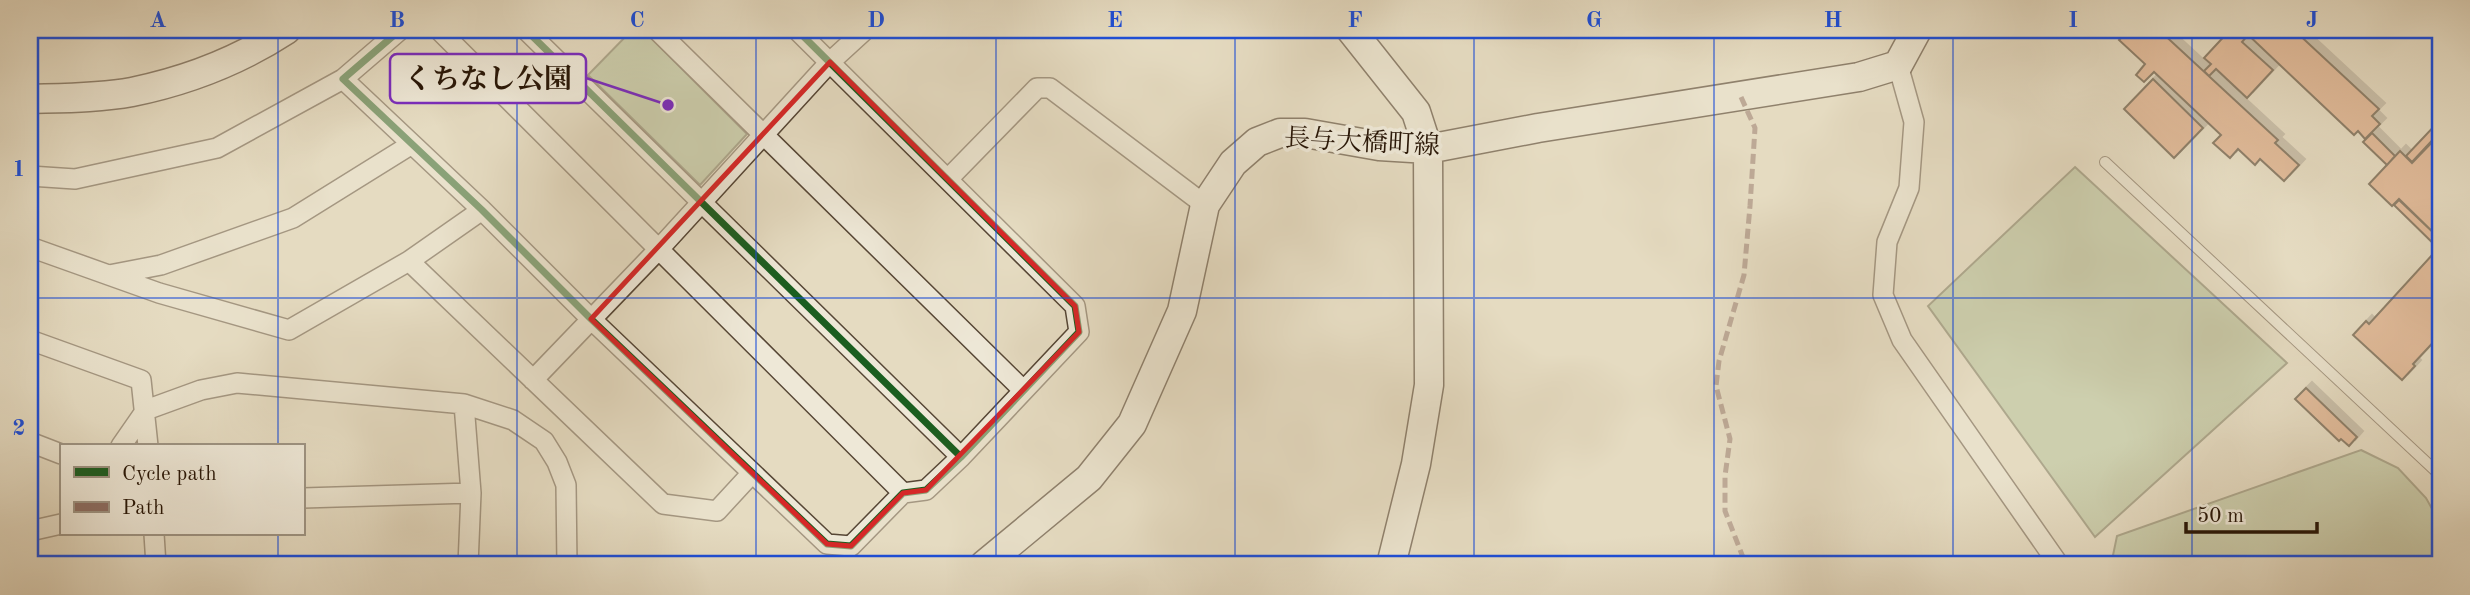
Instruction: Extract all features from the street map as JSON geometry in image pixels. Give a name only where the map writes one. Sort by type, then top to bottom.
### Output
[{"type":"main road","points":[[30,99],[130,92],[177,81],[241,56],[286,30]]},
{"type":"main road","points":[[1351,30],[1416,112],[1429,149],[1429,385],[1416,464],[1392,565]]},
{"type":"main road","points":[[1898,65],[1917,30]]},
{"type":"main road","name":"長与大橋町線","points":[[984,565],[1089,478],[1132,424],[1182,311],[1205,205],[1233,163],[1257,142],[1280,133],[1305,133],[1379,146],[1429,149],[1538,128],[1859,77],[1898,65]]},
{"type":"street","points":[[30,176],[75,179],[216,148],[343,79],[400,30]]},
{"type":"street","points":[[439,30],[903,493]]},
{"type":"street","points":[[526,30],[961,457]]},
{"type":"street","points":[[657,30],[1023,390]]},
{"type":"street","points":[[343,79],[827,544],[851,546],[903,493],[926,490],[961,457],[1079,332],[1075,306],[797,30]]},
{"type":"street","points":[[533,380],[830,62],[865,30]]},
{"type":"street","points":[[1898,65],[1914,122],[1909,188],[1887,242],[1883,295],[1902,340],[2059,565]]},
{"type":"street","points":[[948,179],[1037,88],[1050,88],[1205,205]]},
{"type":"street","points":[[108,275],[161,265],[293,218],[412,144]]},
{"type":"street","points":[[30,247],[159,293],[289,330],[409,261],[482,210]]},
{"type":"street","points":[[409,261],[663,504],[717,511],[752,473]]},
{"type":"street","points":[[159,293],[161,265]]},
{"type":"street","points":[[30,340],[141,380],[148,444]]},
{"type":"street","points":[[122,444],[146,410],[201,390],[237,383],[464,404],[513,420],[544,441],[557,462],[566,485],[567,565]]},
{"type":"street","points":[[464,404],[471,493],[468,565]]},
{"type":"street","points":[[30,442],[60,454]]},
{"type":"street","points":[[304,498],[471,493]]},
{"type":"street","points":[[30,531],[60,524]]},
{"type":"street","points":[[154,536],[156,565]]},
{"type":"lane","points":[[2105,162],[2440,475]]},
{"type":"highlighted area","points":[[830,62],[1075,306],[1079,332],[926,490],[903,493],[851,546],[827,544],[591,319]]},
{"type":"green space","points":[[632,30],[643,30],[747,134],[700,185],[588,75]]},
{"type":"green space","points":[[2075,167],[2287,363],[2095,537],[1928,306]]},
{"type":"green space","points":[[2361,450],[2398,468],[2426,498],[2440,523],[2440,565],[2111,565],[2117,536]]},
{"type":"building","points":[[2129,30],[2159,30],[2278,140],[2275,143],[2299,165],[2284,181],[2260,159],[2255,165],[2238,149],[2230,158],[2213,143],[2221,135],[2154,72],[2144,82],[2136,75],[2145,64],[2119,40]]},
{"type":"building","points":[[2230,30],[2236,36],[2242,30],[2248,35],[2242,42],[2273,70],[2247,98],[2216,69],[2209,76],[2204,71],[2211,64],[2204,58]]},
{"type":"building","points":[[2243,30],[2294,30],[2379,109],[2372,116],[2380,124],[2365,139],[2358,131],[2354,135]]},
{"type":"building","points":[[2153,79],[2203,128],[2174,158],[2124,109]]},
{"type":"building","points":[[2440,120],[2440,132],[2412,162],[2406,156]]},
{"type":"building","points":[[2372,133],[2395,156],[2387,165],[2363,142]]},
{"type":"building","points":[[2440,134],[2440,239],[2399,199],[2392,206],[2369,184],[2400,151],[2412,163]]},
{"type":"building","points":[[2399,200],[2440,239],[2440,250],[2394,205]]},
{"type":"building","points":[[2433,254],[2440,260],[2440,335],[2402,380],[2353,335],[2366,321],[2369,324]]},
{"type":"building","points":[[2306,388],[2357,437],[2349,446],[2341,439],[2339,441],[2295,399]]},
{"type":"marked path","points":[[1741,97],[1755,128],[1750,206],[1744,275],[1719,361],[1716,386],[1730,439],[1725,476],[1725,511],[1746,565]]},
{"type":"cycle path","points":[[400,30],[343,79],[827,544],[851,546],[903,493],[926,490],[961,457],[1079,332],[1075,306],[797,30]]},
{"type":"cycle path","points":[[526,30],[961,457]]},
{"type":"place","name":"くちなし公園","points":[[668,105]]}]
